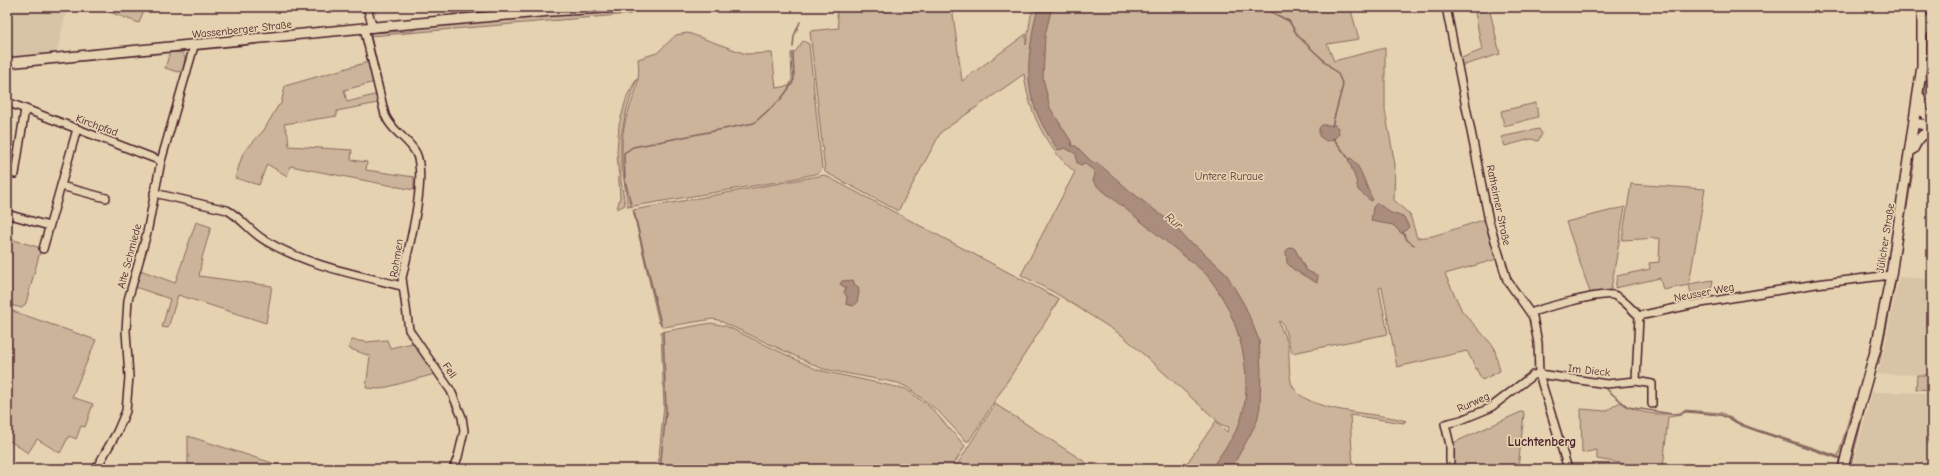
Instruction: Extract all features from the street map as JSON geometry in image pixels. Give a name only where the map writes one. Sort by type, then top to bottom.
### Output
[{"type":"main road","name":"Wassenberger Straße","points":[[7,63],[551,11],[622,7]]},
{"type":"main road","name":"Jülicher Straße","points":[[1843,469],[1848,444],[1876,348],[1891,275],[1919,92],[1922,66],[1922,7]]},
{"type":"main road","points":[[1923,32],[1932,17]]},
{"type":"main road","points":[[1919,92],[1923,112],[1932,121]]},
{"type":"main road","points":[[1914,123],[1932,126]]},
{"type":"main road","points":[[1910,156],[1918,139],[1924,133],[1932,130]]},
{"type":"street","name":"Rohmen","points":[[154,193],[227,210],[236,215],[264,240],[314,264],[402,286],[402,278],[419,192],[419,162],[411,146],[389,125],[385,116],[368,28],[367,7]]},
{"type":"street","name":"Ratheimer Straße","points":[[1446,7],[1489,221],[1507,280],[1531,313],[1538,343],[1539,374],[1568,469]]},
{"type":"street","name":"Alte Schmiede","points":[[96,469],[117,432],[126,411],[129,377],[126,331],[128,300],[147,233],[161,161],[194,46]]},
{"type":"street","name":"Kirchpfad","points":[[7,102],[161,161]]},
{"type":"street","points":[[15,174],[25,109]]},
{"type":"street","points":[[43,249],[77,129]]},
{"type":"street","points":[[61,186],[106,198]]},
{"type":"street","points":[[7,214],[49,226]]},
{"type":"street","name":"Neusser Weg","points":[[1639,316],[1695,304],[1816,284],[1891,275]]},
{"type":"street","name":"Fell","points":[[402,286],[409,330],[451,391],[462,417],[464,431],[458,457],[453,469]]},
{"type":"street","points":[[1531,313],[1558,304],[1612,295],[1620,300],[1639,316],[1636,381]]},
{"type":"street","name":"Im Dieck","points":[[1539,374],[1606,384],[1636,381],[1652,384],[1652,404]]},
{"type":"street","name":"Rurweg","points":[[1450,461],[1450,445],[1445,424],[1461,420],[1490,408],[1505,398],[1529,378],[1539,374]]},
{"type":"shaded area","points":[[7,7],[67,7],[57,52],[7,57]]},
{"type":"shaded area","points":[[1039,7],[1052,7],[1045,35],[1043,78],[1050,108],[1071,141],[1072,146],[1076,146],[1092,162],[1098,163],[1130,191],[1173,224],[1188,241],[1195,245],[1225,272],[1245,306],[1259,340],[1261,371],[1260,407],[1257,421],[1231,469],[1211,469],[1228,445],[1238,426],[1245,400],[1246,381],[1244,361],[1234,322],[1225,303],[1204,272],[1097,186],[1093,181],[1095,175],[1093,170],[1084,163],[1081,165],[1077,163],[1076,154],[1065,148],[1058,150],[1049,137],[1032,100],[1030,87],[1029,59],[1032,34]]},
{"type":"shaded area","points":[[1322,125],[1335,125],[1338,128],[1339,134],[1333,140],[1326,141],[1319,136],[1319,128]]},
{"type":"shaded area","points":[[1351,158],[1361,172],[1373,200],[1371,201],[1358,190],[1348,159]]},
{"type":"shaded area","points":[[1377,203],[1391,213],[1404,217],[1409,227],[1402,234],[1393,225],[1371,221],[1373,207]]},
{"type":"shaded area","points":[[1292,247],[1295,249],[1306,270],[1318,276],[1317,283],[1294,270],[1287,263],[1286,251]]},
{"type":"shaded area","points":[[1899,277],[1932,279],[1932,375],[1875,374],[1881,364]]},
{"type":"shaded area","points":[[853,280],[855,286],[858,287],[859,292],[857,303],[853,306],[846,304],[847,297],[844,292],[846,288],[840,284],[842,281]]},
{"type":"shaded area","points":[[1872,392],[1932,393],[1932,469],[1852,469]]},
{"type":"green space","points":[[96,7],[145,7],[139,23]]},
{"type":"green space","points":[[454,7],[562,7],[452,16]]},
{"type":"green space","name":"Untere Ruraue","points":[[952,7],[962,81],[1026,34],[1026,45],[1031,15],[1035,7],[1350,7],[1359,39],[1327,44],[1334,61],[1385,48],[1385,110],[1395,165],[1394,200],[1410,215],[1417,238],[1433,236],[1486,219],[1497,259],[1445,274],[1462,311],[1494,347],[1500,371],[1482,380],[1467,351],[1397,367],[1382,287],[1379,288],[1388,334],[1292,353],[1283,324],[1280,321],[1279,322],[1288,345],[1292,385],[1300,395],[1312,402],[1327,407],[1394,418],[1406,421],[1404,421],[1404,423],[1350,415],[1353,469],[1183,469],[1216,421],[1227,432],[1229,427],[1222,425],[1123,336],[1057,294],[1021,275],[1075,172],[1055,152],[1040,128],[1034,115],[1026,88],[1024,74],[941,132],[898,211],[825,172],[810,31],[839,28],[836,8]]},
{"type":"green space","points":[[1474,7],[1489,7],[1500,54],[1461,66],[1459,59],[1482,50]]},
{"type":"green space","points":[[629,11],[631,14],[371,36],[391,124],[368,37],[371,33],[411,31],[423,27],[531,17]]},
{"type":"green space","points":[[1932,21],[1932,43],[1929,54],[1924,106],[1927,54]]},
{"type":"green space","points":[[688,33],[746,54],[772,53],[776,88],[789,86],[792,80],[791,53],[795,52],[803,41],[809,44],[822,168],[819,173],[788,180],[628,207],[623,170],[622,142],[625,123],[638,80],[638,59],[657,53],[676,35]]},
{"type":"green space","points":[[170,52],[183,53],[185,58],[183,72],[165,68]]},
{"type":"green space","points":[[368,62],[375,82],[344,90],[347,102],[378,94],[378,103],[337,111],[337,116],[284,124],[288,135],[289,146],[352,150],[351,160],[367,162],[366,170],[414,177],[414,190],[290,166],[287,176],[267,164],[259,185],[235,178],[243,153],[264,130],[278,106],[281,104],[285,86]]},
{"type":"green space","points":[[637,78],[626,112],[621,136],[621,181],[625,205],[617,209],[620,197],[617,151],[619,125],[627,96]]},
{"type":"green space","points":[[1536,103],[1538,117],[1504,126],[1501,111]]},
{"type":"green space","points":[[1539,129],[1542,134],[1538,141],[1531,139],[1505,146],[1501,137]]},
{"type":"green space","points":[[1912,164],[1914,165],[1898,261],[1897,255]]},
{"type":"green space","points":[[824,175],[1059,299],[969,441],[966,441],[938,411],[907,387],[898,383],[823,369],[718,320],[713,319],[664,327],[659,323],[633,210]]},
{"type":"green space","points":[[1631,184],[1705,189],[1689,284],[1713,280],[1709,300],[1693,302],[1689,285],[1663,290],[1660,278],[1615,288],[1617,276],[1650,269],[1649,263],[1659,262],[1660,238],[1622,240]]},
{"type":"green space","points":[[1625,207],[1611,289],[1607,292],[1591,295],[1566,222]]},
{"type":"green space","points":[[196,222],[211,227],[202,258],[199,276],[272,286],[266,323],[178,295],[168,328],[162,327],[170,299],[135,287],[140,270],[175,283]]},
{"type":"green space","points":[[7,238],[41,248],[26,303],[22,308],[7,304]]},
{"type":"green space","points":[[1896,280],[1879,364],[1875,367],[1894,282]]},
{"type":"green space","points":[[7,309],[96,340],[72,397],[93,404],[85,427],[81,426],[76,439],[69,436],[60,453],[37,439],[28,453],[7,439]]},
{"type":"green space","points":[[711,323],[726,326],[818,370],[906,389],[931,408],[965,446],[951,469],[680,469],[658,466],[664,406],[661,332]]},
{"type":"green space","points":[[352,340],[367,342],[387,340],[390,348],[413,343],[435,374],[380,389],[366,388],[370,356],[348,348]]},
{"type":"green space","points":[[1917,375],[1932,375],[1932,390],[1916,389]]},
{"type":"green space","points":[[1868,395],[1850,469],[1846,469],[1862,410]]},
{"type":"green space","points":[[1620,402],[1642,412],[1649,413],[1680,413],[1684,410],[1722,413],[1743,425],[1838,456],[1854,402],[1858,403],[1841,469],[1838,469],[1839,459],[1742,426],[1721,415],[1685,412],[1681,415],[1668,417],[1663,469],[1654,469],[1597,459],[1597,450],[1582,453],[1581,409],[1606,411]]},
{"type":"green space","points":[[995,404],[1096,469],[955,468]]},
{"type":"green space","points":[[1523,411],[1524,414],[1518,468],[1526,469],[1448,469],[1451,461],[1451,444]]},
{"type":"green space","points":[[188,436],[291,469],[188,469]]},
{"type":"waterway","points":[[1266,7],[1267,10],[1289,21],[1298,36],[1338,74],[1343,85],[1332,126]]},
{"type":"waterway","points":[[793,47],[794,36],[800,22]]},
{"type":"waterway","points":[[631,205],[625,180],[624,153],[633,147],[754,123],[781,99],[792,84],[794,79],[793,54]]},
{"type":"waterway","points":[[1333,138],[1349,159]]},
{"type":"waterway","points":[[634,212],[661,324]]},
{"type":"waterway","points":[[1403,232],[1407,240],[1414,245]]},
{"type":"waterway","points":[[660,469],[666,411],[663,332]]},
{"type":"waterway","points":[[1605,388],[1628,407],[1678,415],[1687,411],[1721,415],[1755,430],[1840,458]]},
{"type":"waterway","points":[[1247,465],[1265,469]]},
{"type":"district","name":"Luchtenberg","points":[[1542,441]]},
{"type":"water label","name":"Rur","points":[[1174,221]]}]
